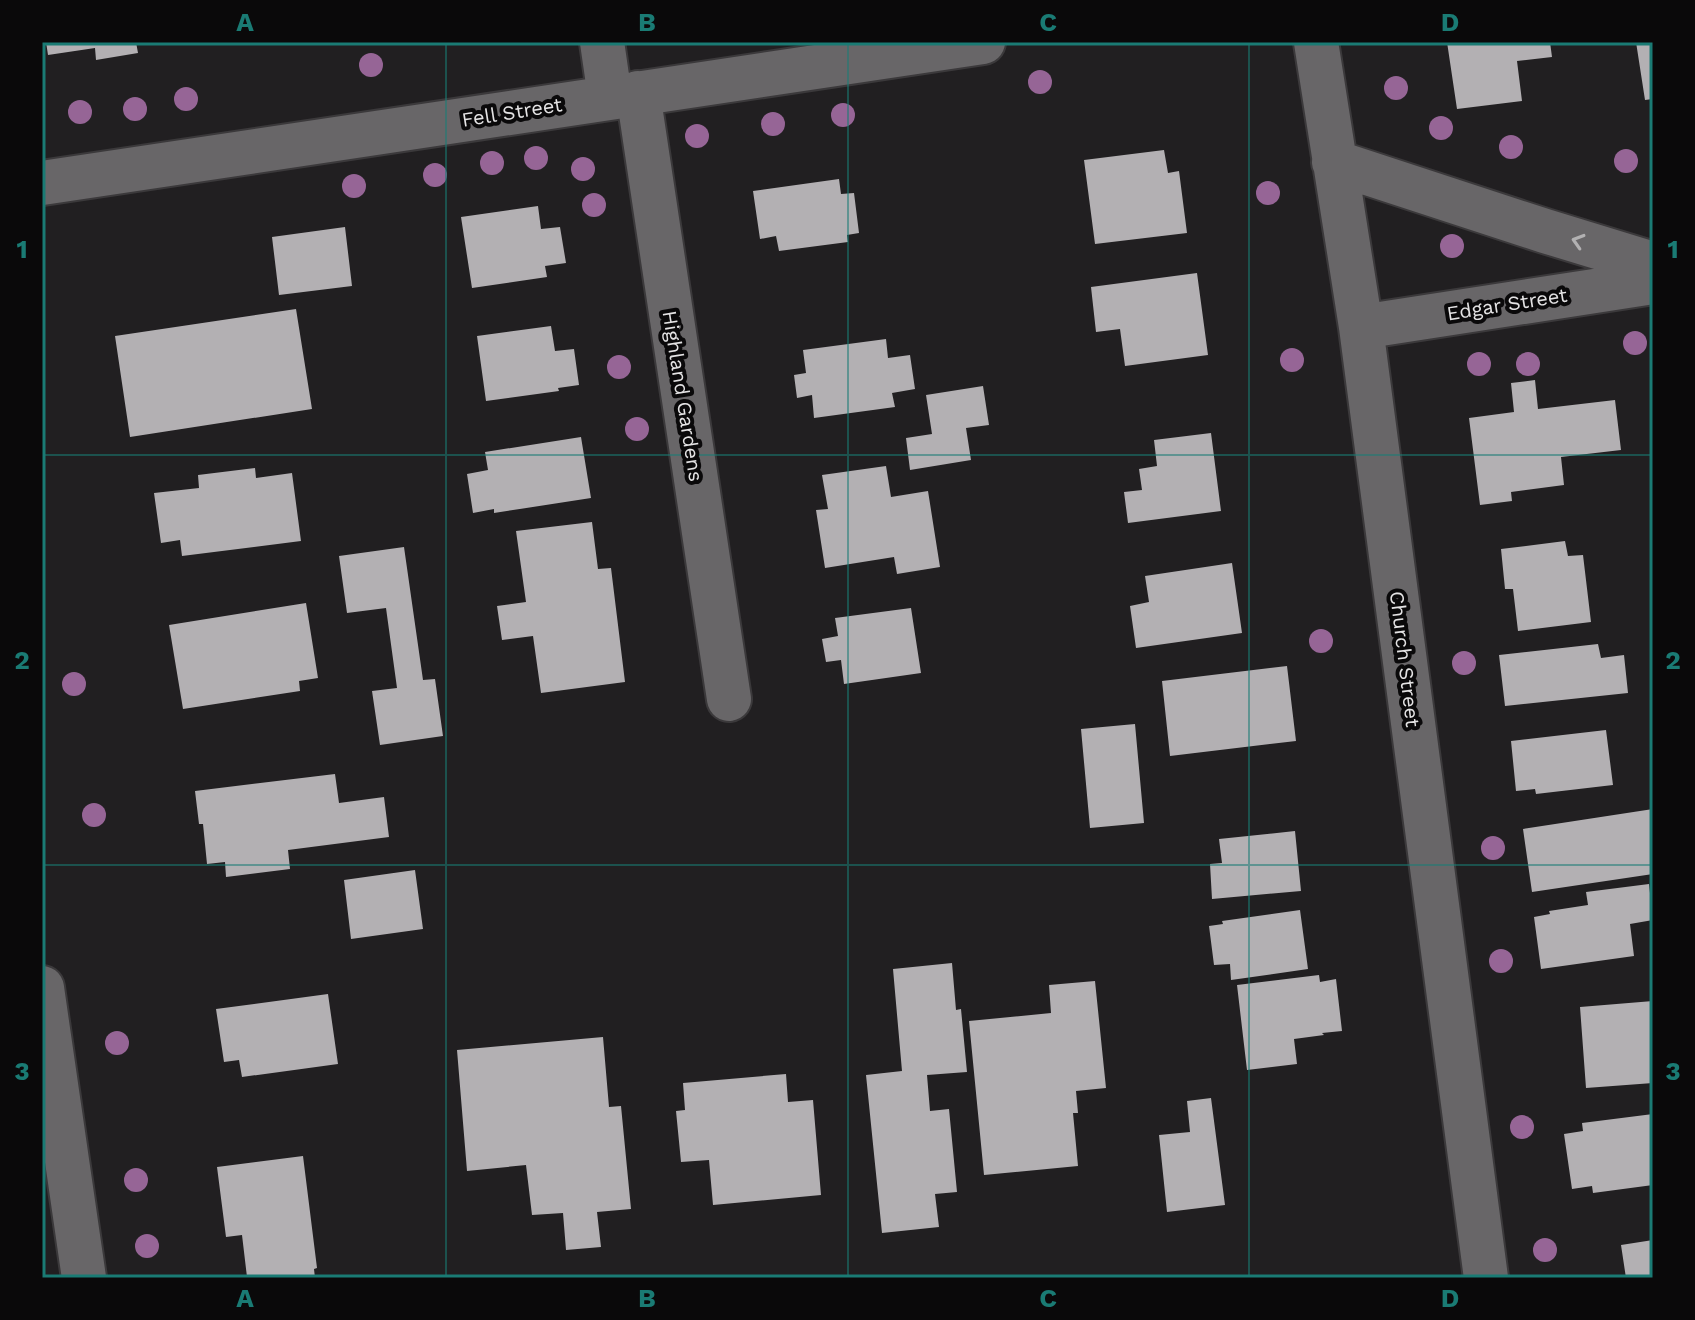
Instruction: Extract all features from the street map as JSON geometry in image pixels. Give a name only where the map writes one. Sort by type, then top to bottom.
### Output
[{"type":"street","name":"Highland Gardens","points":[[602,42],[624,95],[729,699]]},
{"type":"street","name":"Fell Street","points":[[42,183],[983,42]]},
{"type":"street","name":"Church Street","points":[[1316,42],[1361,327],[1486,1278]]},
{"type":"street","points":[[1334,162],[1653,264]]},
{"type":"street","name":"Edgar Street","points":[[1361,327],[1653,282]]},
{"type":"street","points":[[42,988],[84,1278]]},
{"type":"building","points":[[46,42],[136,42],[138,53],[96,60],[95,48],[48,55]]},
{"type":"building","points":[[1447,42],[1550,42],[1552,57],[1517,61],[1522,101],[1457,109]]},
{"type":"building","points":[[1636,42],[1653,42],[1653,99],[1645,100]]},
{"type":"building","points":[[1164,150],[1168,173],[1179,171],[1187,233],[1095,244],[1084,160]]},
{"type":"building","points":[[839,179],[841,194],[854,193],[859,233],[847,235],[848,242],[779,251],[776,236],[760,239],[753,191]]},
{"type":"building","points":[[538,206],[541,229],[560,227],[566,263],[545,266],[547,277],[472,288],[461,217]]},
{"type":"building","points":[[345,227],[352,286],[279,295],[272,237]]},
{"type":"building","points":[[1197,273],[1208,355],[1125,366],[1120,329],[1096,332],[1091,287]]},
{"type":"building","points":[[296,309],[312,409],[130,437],[115,336]]},
{"type":"building","points":[[551,326],[555,351],[574,349],[579,385],[558,388],[559,391],[486,401],[477,336]]},
{"type":"building","points":[[886,339],[888,358],[910,355],[915,389],[892,393],[895,407],[814,418],[812,395],[797,398],[794,375],[806,373],[803,350]]},
{"type":"building","points":[[1535,380],[1538,409],[1615,400],[1621,450],[1561,457],[1564,485],[1511,492],[1512,501],[1480,505],[1469,418],[1514,412],[1511,383]]},
{"type":"building","points":[[983,386],[989,425],[966,428],[971,460],[910,470],[906,438],[932,434],[926,395]]},
{"type":"building","points":[[1211,433],[1221,511],[1128,523],[1124,492],[1142,490],[1139,469],[1157,466],[1154,440]]},
{"type":"building","points":[[581,437],[591,498],[494,513],[494,509],[473,513],[467,474],[488,470],[485,452]]},
{"type":"building","points":[[886,466],[891,497],[928,491],[940,567],[897,574],[894,557],[825,568],[816,510],[828,509],[822,475]]},
{"type":"building","points":[[255,468],[256,478],[292,473],[301,541],[182,556],[180,540],[161,543],[154,493],[199,488],[198,475]]},
{"type":"building","points":[[592,522],[598,569],[611,568],[625,682],[541,693],[533,636],[502,640],[497,606],[526,602],[516,531]]},
{"type":"building","points":[[1565,541],[1568,556],[1583,555],[1591,622],[1518,631],[1513,589],[1505,589],[1501,549]]},
{"type":"building","points":[[404,547],[423,680],[435,679],[443,736],[380,745],[372,691],[397,688],[386,608],[347,613],[339,556]]},
{"type":"building","points":[[1232,563],[1242,633],[1136,648],[1130,606],[1149,602],[1145,576]]},
{"type":"building","points":[[306,603],[318,678],[299,681],[300,691],[183,709],[169,625]]},
{"type":"building","points":[[911,608],[921,673],[844,684],[841,660],[826,662],[822,639],[838,636],[835,618]]},
{"type":"building","points":[[1598,644],[1601,658],[1624,655],[1628,693],[1505,706],[1499,655]]},
{"type":"building","points":[[1287,666],[1296,741],[1170,756],[1162,681]]},
{"type":"building","points":[[1135,724],[1144,823],[1090,828],[1081,729]]},
{"type":"building","points":[[1606,730],[1613,785],[1536,794],[1535,789],[1516,791],[1511,741]]},
{"type":"building","points":[[335,774],[339,803],[384,797],[389,837],[288,850],[290,869],[226,877],[225,862],[207,864],[203,824],[199,824],[195,791]]},
{"type":"building","points":[[1653,809],[1653,874],[1532,892],[1523,829]]},
{"type":"building","points":[[1295,831],[1301,891],[1212,899],[1210,864],[1222,863],[1219,839]]},
{"type":"building","points":[[415,870],[423,929],[351,939],[344,880]]},
{"type":"building","points":[[1649,884],[1653,920],[1630,924],[1634,956],[1541,969],[1534,917],[1550,914],[1549,911],[1588,905],[1586,892]]},
{"type":"building","points":[[1300,910],[1308,969],[1231,980],[1230,964],[1214,965],[1209,926],[1223,924],[1222,921]]},
{"type":"building","points":[[952,963],[956,1010],[961,1009],[967,1072],[927,1075],[930,1111],[949,1109],[957,1192],[935,1194],[939,1227],[882,1233],[866,1075],[902,1071],[893,969]]},
{"type":"building","points":[[1319,975],[1320,982],[1336,979],[1342,1031],[1294,1039],[1297,1064],[1247,1070],[1237,985]]},
{"type":"building","points":[[1095,981],[1106,1088],[1076,1091],[1078,1113],[1073,1113],[1078,1166],[984,1175],[969,1021],[1051,1013],[1049,985]]},
{"type":"building","points":[[328,994],[338,1064],[242,1077],[239,1060],[224,1062],[216,1009]]},
{"type":"building","points":[[1653,1001],[1653,1083],[1586,1088],[1580,1007]]},
{"type":"building","points":[[603,1037],[609,1107],[621,1106],[631,1209],[597,1212],[601,1247],[566,1250],[563,1213],[532,1215],[526,1165],[467,1171],[457,1050]]},
{"type":"building","points":[[786,1074],[788,1102],[813,1100],[821,1195],[713,1205],[709,1160],[681,1162],[676,1111],[685,1110],[683,1083]]},
{"type":"building","points":[[1211,1098],[1225,1205],[1167,1212],[1159,1135],[1190,1132],[1187,1101]]},
{"type":"building","points":[[1653,1114],[1653,1185],[1593,1193],[1592,1186],[1572,1189],[1564,1134],[1583,1131],[1582,1123]]},
{"type":"building","points":[[303,1156],[317,1268],[314,1269],[315,1278],[247,1277],[242,1235],[226,1237],[217,1167]]},
{"type":"building","points":[[1653,1240],[1653,1278],[1626,1278],[1621,1245]]}]
